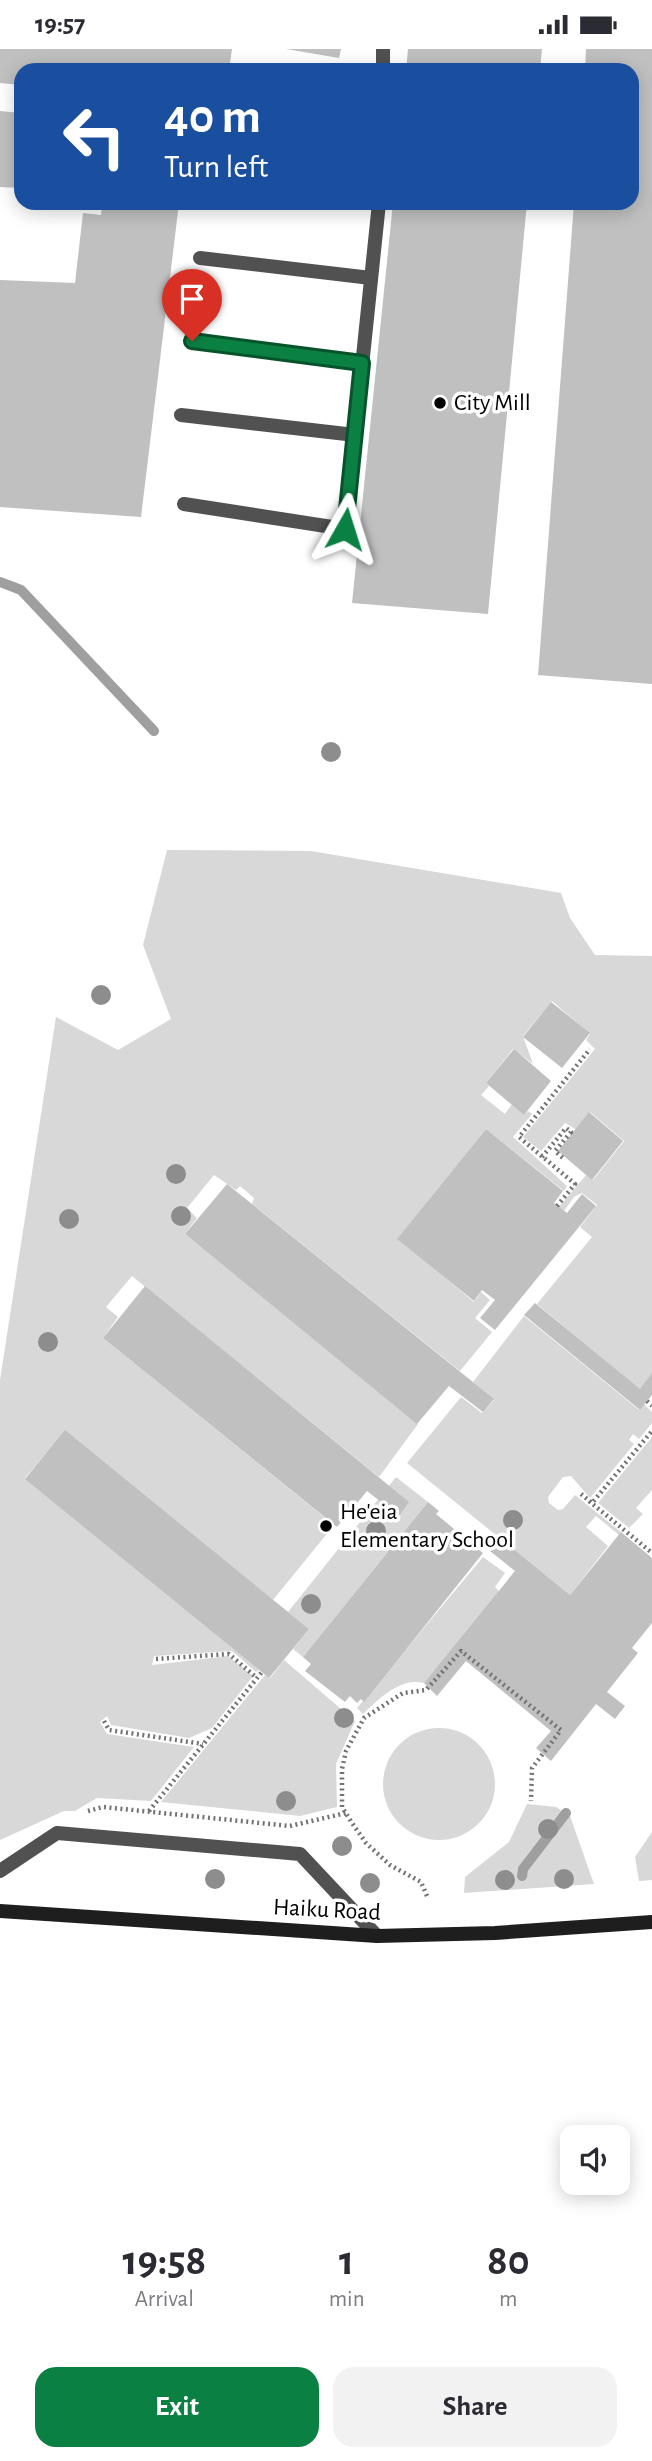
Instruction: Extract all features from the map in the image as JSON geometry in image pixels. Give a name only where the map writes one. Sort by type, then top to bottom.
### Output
[{"type":"main road","name":"Haiku Road","points":[[0,1911],[377,1936],[495,1933],[652,1922]]},
{"type":"lane","points":[[184,504],[345,529],[378,210]]},
{"type":"lane","points":[[200,258],[371,278]]},
{"type":"lane","points":[[192,341],[362,363]]},
{"type":"lane","points":[[181,415],[355,435]]},
{"type":"lane","points":[[0,1871],[57,1833],[300,1854],[377,1936]]},
{"type":"path","points":[[557,1206],[575,1184],[519,1137],[590,1049]]},
{"type":"path","points":[[542,1157],[566,1128],[571,1132],[555,1151],[564,1159]]},
{"type":"path","points":[[647,1401],[652,1406]]},
{"type":"path","points":[[592,1503],[652,1431]]},
{"type":"path","points":[[580,1494],[652,1553]]},
{"type":"path","points":[[427,1896],[421,1882],[390,1864],[366,1843],[342,1807],[342,1769],[346,1751],[364,1717],[403,1693],[426,1690],[461,1651],[561,1730],[532,1768],[531,1801]]},
{"type":"path","points":[[156,1659],[229,1654],[257,1678]]},
{"type":"path","points":[[149,1811],[262,1672]]},
{"type":"path","points":[[104,1721],[109,1730],[204,1744]]},
{"type":"shaded area","points":[[167,850],[311,851],[561,893],[570,918],[595,955],[652,956],[652,1375],[640,1390],[537,1304],[592,1237],[580,1227],[597,1205],[582,1193],[574,1197],[564,1211],[559,1207],[586,1175],[593,1180],[624,1141],[590,1112],[577,1130],[565,1123],[541,1151],[523,1137],[595,1049],[586,1040],[590,1034],[552,1001],[523,1036],[533,1064],[513,1049],[486,1083],[489,1086],[481,1095],[505,1114],[512,1104],[524,1115],[528,1111],[532,1114],[513,1137],[567,1186],[564,1191],[486,1129],[398,1238],[474,1302],[481,1292],[490,1300],[475,1318],[492,1332],[460,1371],[252,1204],[254,1198],[240,1186],[236,1190],[214,1175],[187,1208],[197,1218],[185,1234],[418,1424],[379,1477],[132,1276],[106,1307],[118,1317],[103,1338],[334,1525],[273,1600],[65,1431],[25,1478],[259,1670],[256,1672],[232,1651],[154,1656],[152,1665],[228,1656],[253,1676],[212,1728],[189,1738],[111,1725],[107,1716],[100,1722],[107,1734],[194,1747],[151,1801],[97,1798],[75,1811],[64,1811],[0,1840],[0,1380],[56,1017],[118,1050],[171,1019],[143,945]]},
{"type":"shaded area","points":[[524,1316],[639,1410],[644,1404],[652,1412],[652,1423],[639,1439],[633,1434],[629,1440],[634,1444],[590,1498],[571,1476],[563,1477],[548,1497],[549,1503],[558,1510],[563,1509],[575,1495],[621,1532],[619,1535],[596,1516],[586,1527],[608,1546],[570,1595],[407,1463],[461,1397],[482,1413],[494,1400],[473,1382]]},
{"type":"shaded area","points":[[652,1437],[652,1490],[636,1508],[643,1514],[629,1528],[598,1503]]},
{"type":"shaded area","points":[[396,1477],[428,1502],[303,1657],[293,1649],[309,1629],[288,1612]]},
{"type":"shaded area","points":[[483,1557],[505,1573],[495,1587],[500,1592],[424,1683],[398,1686],[363,1714],[357,1708]]},
{"type":"shaded area","points":[[284,1660],[355,1721],[336,1764],[337,1807],[300,1816],[161,1802],[265,1675],[270,1678]]},
{"type":"shaded area","points":[[439,1728],[460,1733],[478,1745],[490,1763],[495,1784],[490,1805],[478,1823],[460,1835],[439,1840],[418,1835],[400,1823],[388,1805],[383,1784],[388,1763],[400,1745],[418,1733]]},
{"type":"shaded area","points":[[527,1804],[556,1807],[570,1816],[594,1884],[464,1893],[465,1877],[509,1842]]},
{"type":"shaded area","points":[[652,1832],[652,1880],[639,1881],[635,1857]]},
{"type":"building","points":[[0,49],[232,49],[230,63],[14,63],[14,84],[0,83]]},
{"type":"building","points":[[286,49],[341,49],[339,58]]},
{"type":"building","points":[[408,49],[542,49],[541,63],[407,63]]},
{"type":"building","points":[[586,49],[652,49],[652,684],[538,675],[573,210],[639,210],[639,63],[585,63]]},
{"type":"building","points":[[0,111],[14,112],[14,188],[0,187]]},
{"type":"building","points":[[101,210],[178,210],[141,517],[0,507],[0,280],[75,283],[83,213],[101,215]]},
{"type":"building","name":"City Mill","points":[[392,210],[526,210],[488,614],[352,603]]},
{"type":"building","points":[[551,1002],[590,1033],[562,1068],[523,1037]]},
{"type":"building","points":[[514,1049],[551,1081],[524,1115],[486,1083]]},
{"type":"building","points":[[589,1112],[623,1141],[592,1180],[558,1151]]},
{"type":"building","points":[[486,1129],[563,1191],[554,1203],[567,1213],[582,1194],[596,1206],[495,1330],[480,1318],[495,1300],[482,1290],[474,1301],[397,1239]]},
{"type":"building","points":[[227,1184],[494,1399],[483,1412],[449,1386],[417,1424],[185,1234]]},
{"type":"building","points":[[145,1286],[409,1502],[399,1516],[367,1491],[337,1527],[103,1338]]},
{"type":"building","points":[[535,1303],[640,1389],[652,1373],[652,1395],[640,1410],[524,1315]]},
{"type":"building","points":[[65,1430],[309,1629],[269,1678],[25,1479]]},
{"type":"building","points":[[428,1502],[439,1511],[436,1514],[483,1553],[364,1702],[361,1699],[357,1703],[350,1696],[345,1702],[305,1671],[311,1664],[303,1657]]},
{"type":"building","points":[[621,1532],[652,1558],[652,1623],[632,1648],[638,1653],[607,1692],[625,1706],[615,1719],[596,1704],[551,1761],[536,1748],[551,1731],[466,1661],[437,1696],[424,1683],[515,1571],[490,1551],[500,1538],[570,1595]]},
{"type":"waterway","points":[[0,582],[21,590],[154,731]]},
{"type":"waterway","points":[[522,1876],[523,1869],[566,1813]]},
{"type":"place","name":"City Mill","points":[[440,403]]},
{"type":"place","name":"He'eia Elementary School","points":[[326,1526]]},
{"type":"route","points":[[192,341],[362,363],[345,529]]}]
